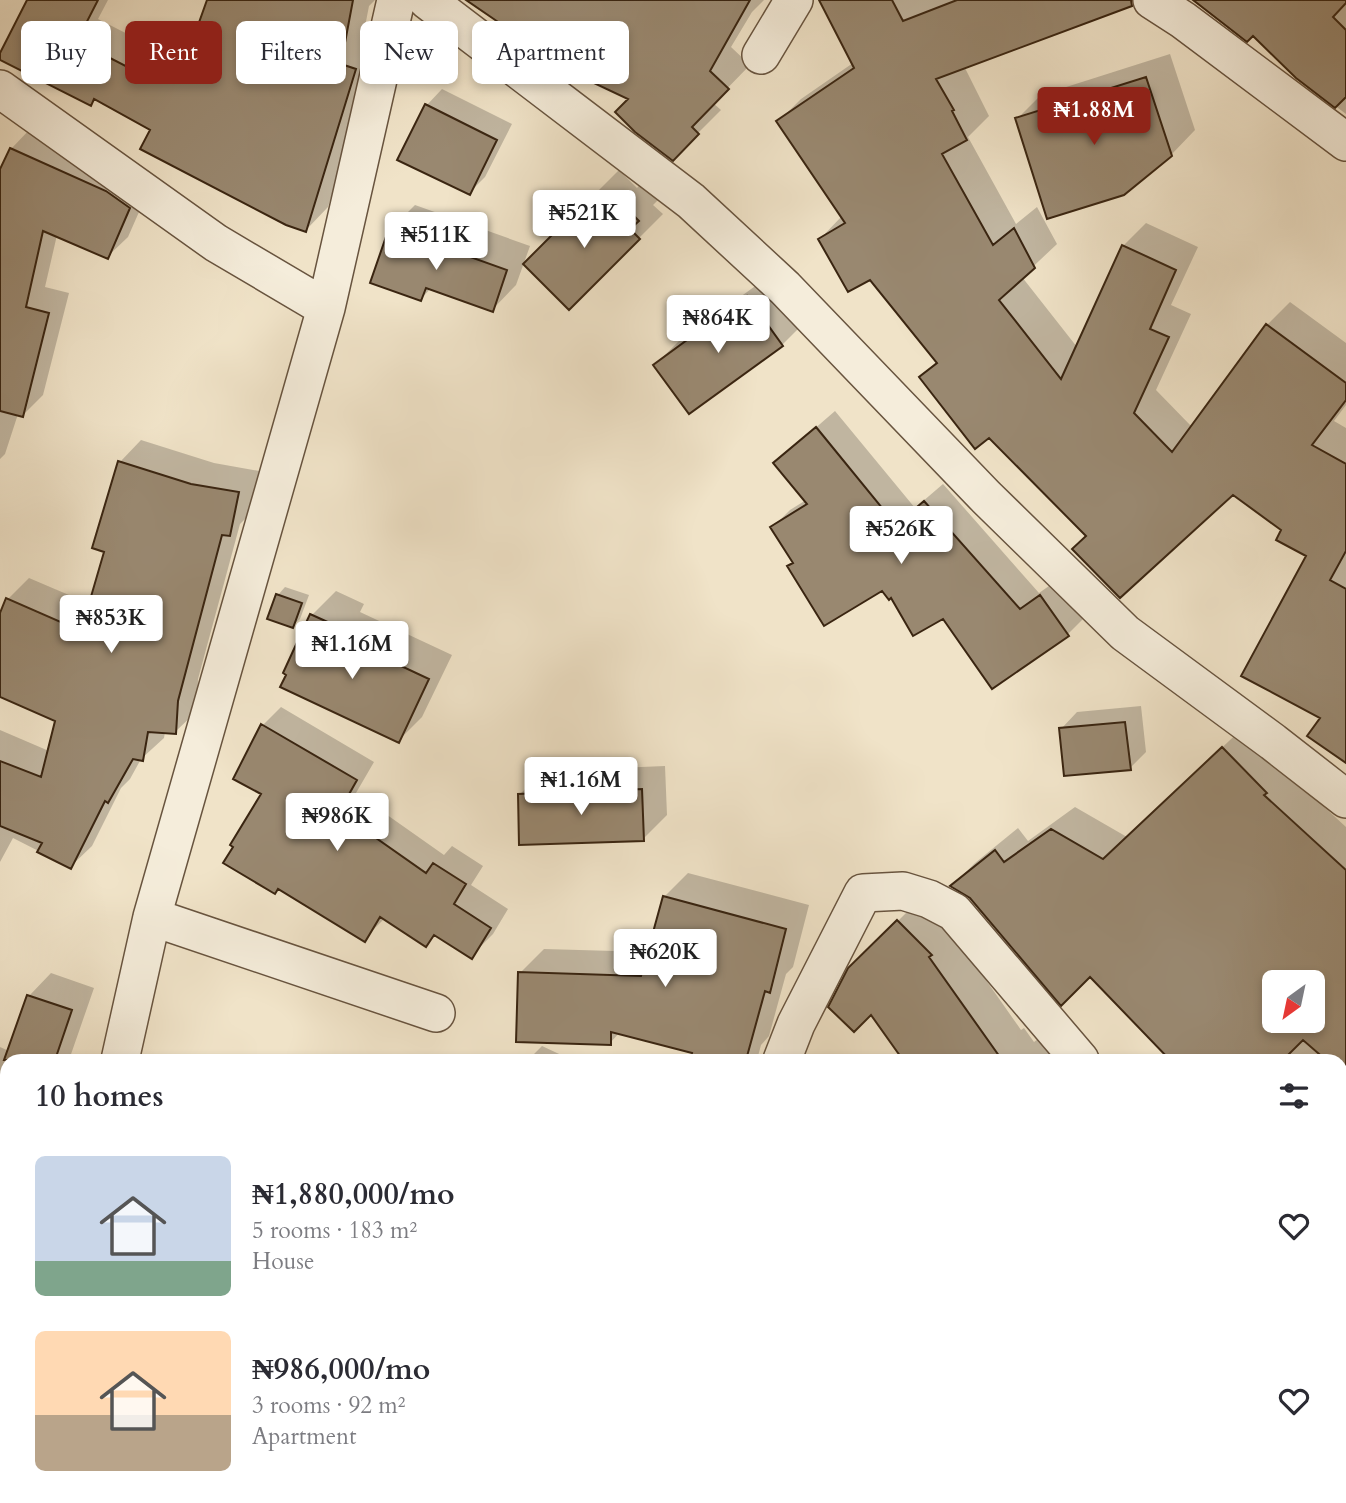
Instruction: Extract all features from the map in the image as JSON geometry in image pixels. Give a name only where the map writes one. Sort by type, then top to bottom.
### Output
[{"type":"street","points":[[121,1054],[152,917],[326,308],[396,0]]},
{"type":"street","points":[[427,0],[691,201],[785,288],[986,497],[1125,633],[1273,741],[1346,799]]},
{"type":"street","points":[[761,55],[794,0]]},
{"type":"street","points":[[1152,0],[1346,142]]},
{"type":"street","points":[[0,89],[216,243],[326,308]]},
{"type":"street","points":[[784,1054],[796,1024],[863,893],[903,891],[929,899],[954,912],[1075,1054]]},
{"type":"street","points":[[152,917],[436,1013]]},
{"type":"building","points":[[27,0],[98,0],[87,21],[21,21],[21,71],[0,60],[0,53]]},
{"type":"building","points":[[207,0],[353,0],[346,37],[346,21],[236,21],[236,84],[346,84],[346,66],[356,69],[306,232],[286,225],[140,149],[150,130],[94,99],[91,106],[47,84],[111,84],[111,59],[125,66],[125,84],[222,84],[222,21],[200,21]]},
{"type":"building","points":[[466,0],[750,0],[710,71],[729,89],[692,127],[699,134],[673,161],[635,132],[615,112],[628,99],[596,84],[629,84],[629,21],[497,21]]},
{"type":"building","points":[[819,0],[892,0],[903,21],[957,0],[1131,0],[1132,6],[936,79],[967,140],[942,154],[993,245],[1014,228],[1035,268],[999,300],[1061,379],[1122,245],[1176,270],[1150,329],[1169,337],[1134,413],[1172,452],[1266,324],[1346,383],[1346,400],[1312,445],[1346,464],[1346,551],[1330,580],[1346,589],[1346,763],[1307,736],[1320,718],[1241,676],[1306,556],[1276,540],[1281,530],[1233,495],[1120,598],[1072,549],[1086,536],[989,438],[975,449],[919,377],[937,363],[870,280],[848,292],[818,239],[845,223],[776,121],[854,68]]},
{"type":"building","points":[[1193,0],[1346,0],[1333,17],[1346,30],[1346,97],[1335,108],[1296,78],[1253,36],[1247,42]]},
{"type":"building","points":[[1146,77],[1172,156],[1124,195],[1047,219],[1015,118]]},
{"type":"building","points":[[425,104],[497,140],[470,195],[397,160]]},
{"type":"building","points":[[10,148],[106,191],[130,208],[108,259],[43,231],[26,307],[49,313],[23,417],[0,411],[0,169]]},
{"type":"building","points":[[594,193],[612,211],[620,202],[639,221],[630,229],[640,239],[569,310],[523,264]]},
{"type":"building","points":[[389,228],[507,270],[493,312],[426,288],[421,301],[370,283]]},
{"type":"building","points":[[747,296],[783,346],[689,414],[653,365]]},
{"type":"building","points":[[816,427],[896,525],[924,501],[1020,609],[1040,595],[1069,636],[992,689],[943,619],[913,636],[891,598],[889,600],[882,591],[824,626],[787,566],[793,563],[770,527],[807,504],[773,463]]},
{"type":"building","points":[[118,461],[191,484],[239,492],[230,536],[222,535],[178,701],[176,734],[148,732],[143,761],[133,759],[108,803],[105,801],[71,869],[37,852],[42,843],[0,826],[0,761],[41,777],[55,721],[0,697],[0,613],[6,598],[81,631],[104,552],[92,548]]},
{"type":"building","points":[[276,594],[302,603],[293,628],[267,619]]},
{"type":"building","points":[[310,614],[341,628],[337,636],[429,679],[399,743],[280,687],[286,675],[283,673]]},
{"type":"building","points":[[1125,722],[1131,770],[1064,776],[1059,728]]},
{"type":"building","points":[[261,724],[357,780],[339,812],[426,873],[433,863],[466,884],[454,904],[491,928],[472,959],[434,935],[426,947],[380,917],[365,942],[278,889],[275,894],[223,863],[233,847],[230,845],[261,794],[233,779]]},
{"type":"building","points":[[1222,747],[1267,793],[1264,795],[1346,870],[1346,1054],[1319,1054],[1303,1040],[1289,1054],[1164,1054],[1090,977],[1061,1006],[970,898],[950,886],[995,850],[1004,862],[1051,829],[1103,859]]},
{"type":"building","points":[[642,789],[644,841],[519,845],[518,794]]},
{"type":"building","points":[[663,896],[786,929],[770,993],[765,991],[748,1054],[692,1054],[611,1032],[611,1045],[516,1042],[518,972],[641,976]]},
{"type":"building","points":[[897,920],[932,955],[929,957],[998,1054],[899,1054],[871,1015],[854,1032],[828,1007],[848,968]]},
{"type":"building","points":[[27,995],[72,1010],[57,1054],[6,1054]]}]
